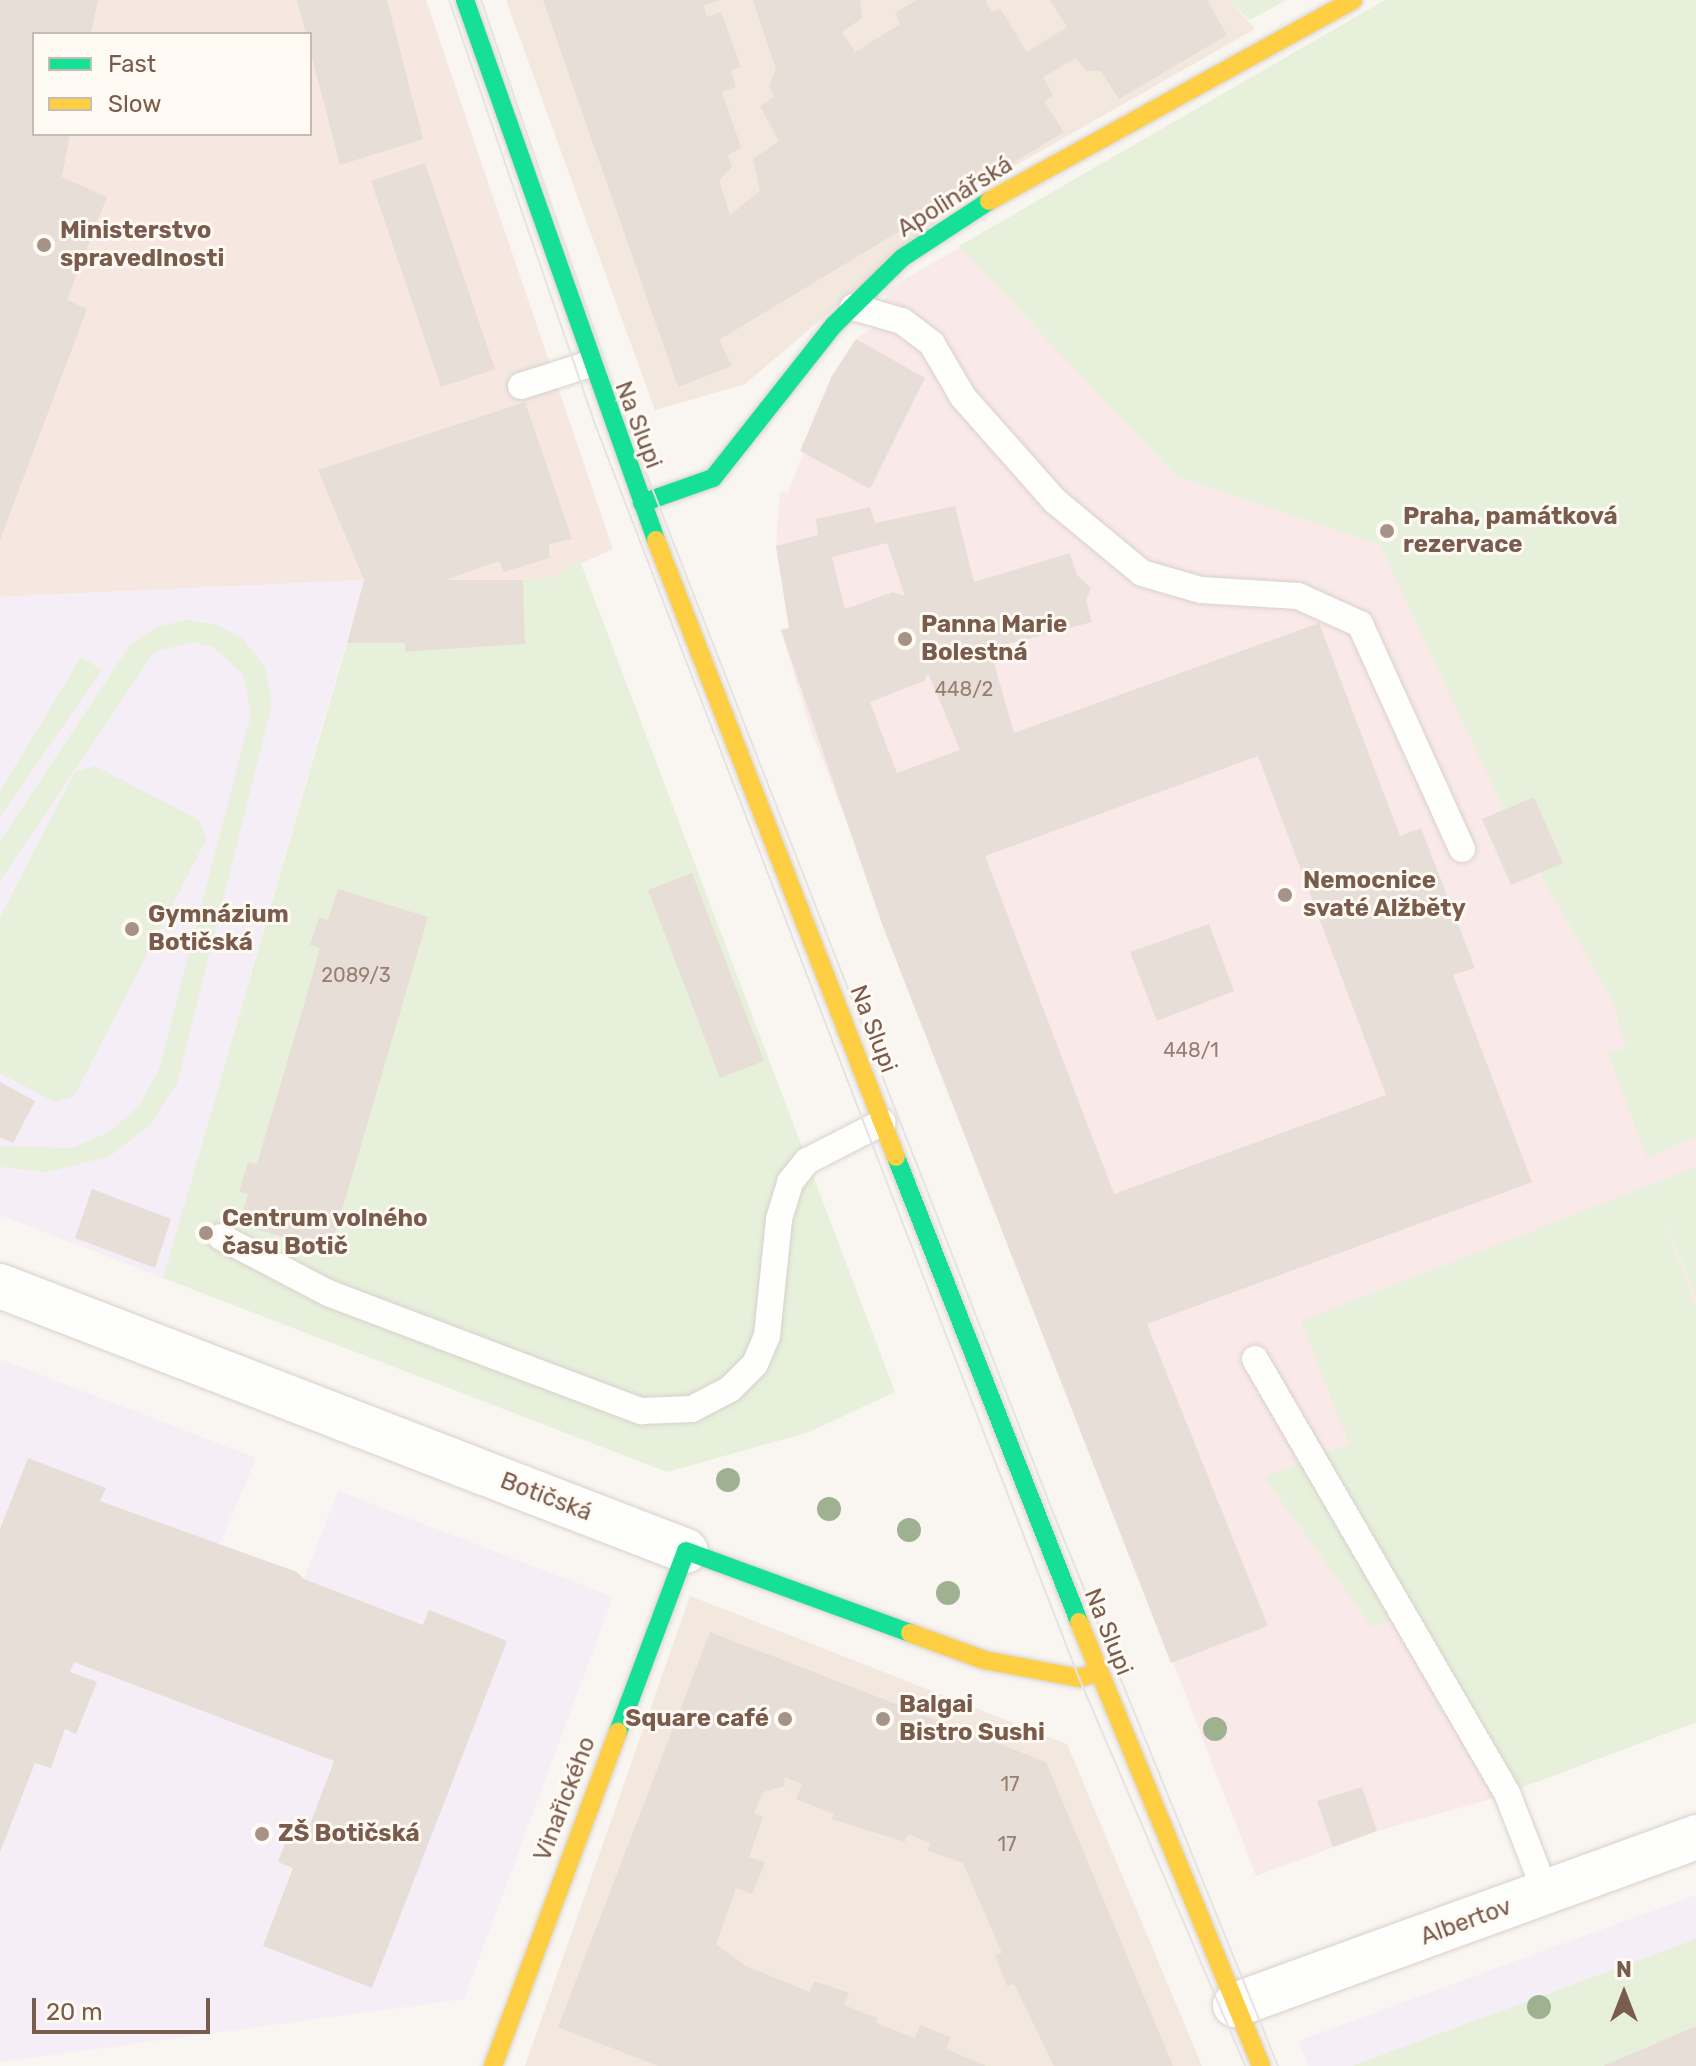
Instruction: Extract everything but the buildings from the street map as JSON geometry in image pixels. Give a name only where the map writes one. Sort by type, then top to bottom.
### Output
[{"type":"street","name":"Na Slupi","points":[[465,0],[590,364],[642,503],[1098,1672],[1261,2066]]},
{"type":"street","name":"Apolinářská","points":[[642,503],[713,478],[781,386],[902,258],[987,202],[1353,0]]},
{"type":"street","name":"Botičská","points":[[0,1286],[686,1551],[984,1660],[1079,1678],[1098,1672]]},
{"type":"street","name":"Vinařického","points":[[493,2066],[686,1551]]},
{"type":"street","name":"Albertov","points":[[1235,2005],[1696,1837]]},
{"type":"lane","points":[[853,307],[902,321],[932,344],[963,397],[1055,501],[1142,573],[1201,590],[1298,596],[1360,624],[1462,849]]},
{"type":"lane","points":[[521,386],[590,364]]},
{"type":"lane","points":[[221,1237],[328,1293],[641,1411],[692,1409],[730,1389],[755,1364],[767,1336],[779,1219],[790,1182],[807,1161],[883,1122]]},
{"type":"lane","points":[[1255,1359],[1507,1793],[1546,1893]]},
{"type":"shaded area","points":[[0,0],[426,0],[613,549],[549,578],[364,580],[0,597]]},
{"type":"shaded area","points":[[506,0],[1229,0],[1255,29],[976,188],[745,384],[655,410]]},
{"type":"shaded area","name":"Nemocnice svaté Alžběty","points":[[1385,0],[1696,0],[1696,1722],[1491,1799],[1377,1831],[1256,1876],[809,725],[781,630],[789,627],[776,546],[780,492],[788,493],[832,376],[856,339],[874,327],[890,288]]},
{"type":"shaded area","name":"Gymnázium Botičská","points":[[364,580],[163,1278],[0,1215],[0,597]]},
{"type":"shaded area","name":"ZŠ Botičská","points":[[0,1359],[256,1458],[219,1546],[231,1551],[304,1579],[338,1491],[613,1597],[464,1999],[0,2062]]},
{"type":"shaded area","points":[[690,1596],[1067,1744],[1202,2066],[525,2066]]},
{"type":"shaded area","points":[[1696,1895],[1696,2066],[1309,2066],[1298,2041]]},
{"type":"green space","points":[[1229,0],[1287,0],[1249,20]]},
{"type":"green space","points":[[1385,0],[1696,0],[1696,1136],[1647,1158],[1608,1053],[1626,1047],[1612,1000],[1540,873],[1563,863],[1534,797],[1504,810],[1380,545],[1176,476],[959,246]]},
{"type":"green space","points":[[580,561],[895,1392],[809,1432],[667,1472],[163,1278],[347,643],[405,643],[406,652],[524,644],[523,580],[549,578]]},
{"type":"green space","points":[[185,620],[215,624],[242,638],[265,667],[272,704],[177,1083],[150,1125],[110,1156],[48,1172],[0,1167],[0,1146],[72,1148],[109,1132],[139,1106],[159,1070],[251,714],[243,674],[213,647],[193,642],[154,652],[0,881],[0,841],[130,645],[155,628]]},
{"type":"green space","points":[[81,657],[102,670],[0,817],[0,791]]},
{"type":"green space","points":[[95,766],[199,820],[206,840],[74,1096],[54,1102],[0,1073],[0,917],[75,772]]},
{"type":"green space","points":[[1696,1167],[1696,1297],[1659,1205],[1696,1307],[1696,1722],[1491,1799],[1486,1787],[1515,1777],[1409,1614],[1372,1627],[1264,1477],[1349,1444],[1301,1321]]},
{"type":"green space","points":[[1696,1939],[1696,2026],[1603,2066],[1352,2066]]},
{"type":"tram line","points":[[449,0],[595,424],[867,1131],[1079,1678],[1245,2066]]},
{"type":"tram line","points":[[481,0],[623,414],[1052,1510],[1278,2066]]},
{"type":"traffic: fast","points":[[465,0],[656,540]]},
{"type":"traffic: fast","points":[[642,503],[713,478],[834,325],[902,258],[989,201]]},
{"type":"traffic: fast","points":[[896,1157],[1079,1622]]},
{"type":"traffic: fast","points":[[618,1732],[686,1551],[910,1633]]},
{"type":"traffic: slow","points":[[989,201],[1353,0]]},
{"type":"traffic: slow","points":[[656,540],[896,1157]]},
{"type":"traffic: slow","points":[[1079,1622],[1261,2066]]},
{"type":"traffic: slow","points":[[910,1633],[984,1660],[1079,1678],[1098,1672]]},
{"type":"traffic: slow","points":[[493,2066],[618,1732]]},
{"type":"place","name":"Ministerstvo spravedlnosti","points":[[44,245]]},
{"type":"place","name":"Praha, památková rezervace","points":[[1387,531]]},
{"type":"place","name":"Panna Marie Bolestná","points":[[905,639]]},
{"type":"place","name":"Nemocnice svaté Alžběty","points":[[1285,895]]},
{"type":"place","name":"Gymnázium Botičská","points":[[132,929]]},
{"type":"place","name":"Centrum volného času Botič","points":[[206,1233]]},
{"type":"place","name":"Square café","points":[[785,1719]]},
{"type":"place","name":"Balgai Bistro Sushi","points":[[883,1719]]},
{"type":"place","name":"ZŠ Botičská","points":[[262,1834]]}]
